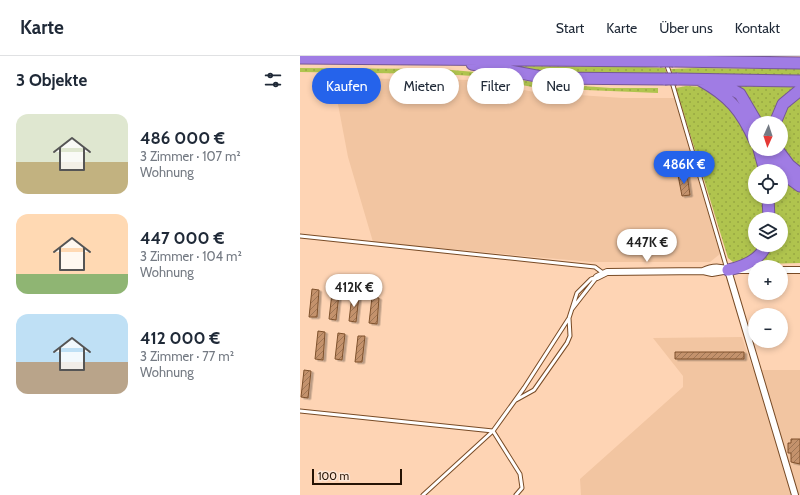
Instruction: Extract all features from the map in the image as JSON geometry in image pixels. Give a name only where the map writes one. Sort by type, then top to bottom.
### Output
[{"type":"highway","points":[[300,58],[666,60],[800,63]]},
{"type":"highway","points":[[456,59],[480,66],[547,78],[800,81]]},
{"type":"highway","points":[[699,79],[719,90],[732,102],[748,129]]},
{"type":"highway","points":[[715,80],[740,94],[753,116]]},
{"type":"highway","points":[[778,116],[783,104],[800,90]]},
{"type":"highway","points":[[782,156],[788,165],[800,174]]},
{"type":"highway","points":[[788,178],[800,186]]},
{"type":"highway","points":[[728,270],[742,267],[762,252]]},
{"type":"street","points":[[728,270],[795,495]]},
{"type":"street","points":[[600,275],[703,271],[716,273],[728,270],[748,270]]},
{"type":"street","points":[[788,270],[800,270]]},
{"type":"lane","points":[[666,60],[728,270]]},
{"type":"lane","points":[[300,236],[595,267],[600,275]]},
{"type":"lane","points":[[571,310],[600,275]]},
{"type":"lane","points":[[515,401],[534,390],[567,343],[570,336],[569,318],[576,296],[580,289],[591,279],[600,275]]},
{"type":"lane","points":[[423,495],[493,431],[515,401],[569,318]]},
{"type":"lane","points":[[300,411],[493,431]]},
{"type":"lane","points":[[493,431],[520,474],[522,488],[516,495]]},
{"type":"shaded area","points":[[381,79],[389,79],[389,104],[459,104],[459,80],[467,80],[467,104],[524,104],[524,90],[532,92],[532,104],[584,104],[584,95],[623,98],[674,98],[720,254],[710,262],[591,262],[373,242],[348,157],[338,104],[381,104]]},
{"type":"shaded area","points":[[742,337],[753,370],[800,370],[800,495],[581,495],[580,479],[683,387],[683,376],[653,338]]},
{"type":"green space","points":[[511,66],[665,68],[667,75],[584,74],[584,68],[532,68],[532,72],[524,70],[524,68]]},
{"type":"green space","points":[[300,68],[312,68],[312,72],[300,72]]},
{"type":"green space","points":[[381,69],[389,69],[389,73],[381,73]]},
{"type":"green space","points":[[671,69],[800,69],[800,78],[673,75]]},
{"type":"green space","points":[[459,71],[467,71],[467,76],[459,75]]},
{"type":"green space","points":[[524,80],[532,82],[532,87],[524,85]]},
{"type":"green space","points":[[733,84],[800,84],[778,116],[755,116]]},
{"type":"green space","points":[[584,86],[658,88],[658,93],[584,90]]},
{"type":"green space","points":[[686,86],[704,87],[723,96],[748,136],[748,156],[758,156],[761,164],[748,164],[748,204],[766,204],[767,212],[748,212],[748,252],[755,252],[746,260],[733,262],[728,258],[676,88]]},
{"type":"green space","points":[[800,94],[800,171],[788,155],[788,116],[781,116],[782,113]]},
{"type":"green space","points":[[788,181],[800,189],[800,263],[788,263],[788,260],[760,260],[765,252],[788,252],[788,212],[771,212],[771,204],[788,204]]},
{"type":"building","points":[[687,174],[690,195],[682,196],[678,175]]},
{"type":"building","points":[[312,289],[319,290],[317,317],[309,317]]},
{"type":"building","points":[[332,293],[339,294],[336,320],[329,319]]},
{"type":"building","points":[[352,295],[359,296],[356,322],[349,321]]},
{"type":"building","points":[[372,297],[379,298],[377,324],[369,323]]},
{"type":"building","points":[[318,331],[325,332],[323,360],[315,359]]},
{"type":"building","points":[[338,333],[345,334],[342,360],[335,359]]},
{"type":"building","points":[[358,336],[365,336],[362,362],[355,362]]},
{"type":"building","points":[[675,352],[744,352],[744,359],[675,359]]},
{"type":"building","points":[[304,370],[311,371],[308,398],[301,397]]},
{"type":"building","points":[[791,439],[800,439],[800,464],[791,462],[791,453],[788,453],[788,443],[791,443]]}]
